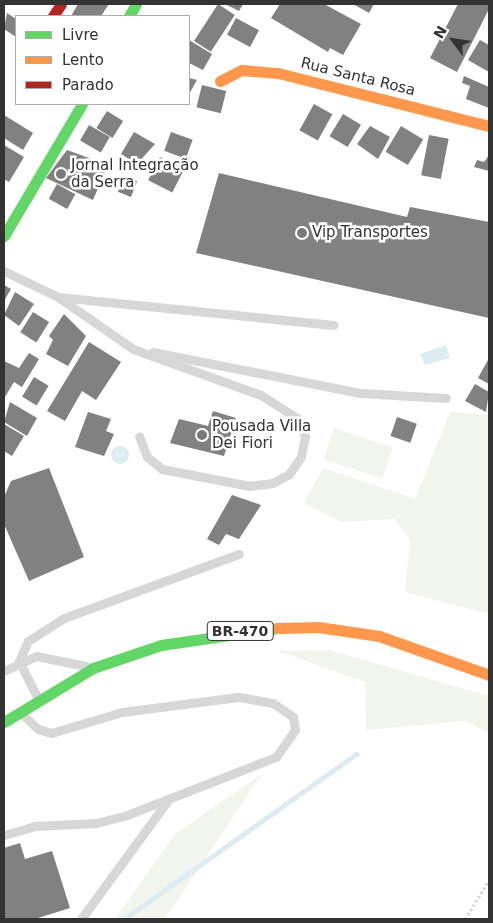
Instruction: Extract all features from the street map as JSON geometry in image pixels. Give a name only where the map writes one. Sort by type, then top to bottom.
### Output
[{"type":"main road","points":[[54,15],[61,4]]},
{"type":"main road","points":[[130,15],[136,4]]},
{"type":"main road","name":"Rua Santa Rosa","points":[[220,81],[242,70],[278,73],[489,126]]},
{"type":"main road","points":[[4,236],[76,106]]},
{"type":"main road","name":"BR-470","points":[[4,722],[93,668],[208,635],[318,627],[379,636],[489,675]]},
{"type":"lane","points":[[4,271],[58,297],[133,349],[261,395],[297,418],[305,436],[301,457],[289,474],[273,483],[250,486],[162,469],[147,457],[139,436]]},
{"type":"lane","points":[[58,297],[334,325]]},
{"type":"lane","points":[[133,349],[245,367],[360,393],[446,398]]},
{"type":"lane","points":[[19,661],[28,641],[64,618],[239,554]]},
{"type":"lane","points":[[4,671],[19,661],[51,656],[93,668]]},
{"type":"lane","points":[[19,661],[39,701]]},
{"type":"lane","points":[[4,835],[36,826],[96,823],[169,800],[276,757],[295,730],[293,717],[273,703],[238,697],[122,712],[51,733],[38,730],[19,712]]},
{"type":"lane","points":[[81,919],[169,800]]},
{"type":"path","points":[[465,919],[489,880]]},
{"type":"shaded area","points":[[446,345],[450,358],[425,365],[420,354]]},
{"type":"shaded area","points":[[450,412],[489,415],[489,614],[405,592],[410,539],[394,519],[342,522],[304,503],[323,468],[415,499]]},
{"type":"shaded area","points":[[334,428],[393,447],[383,479],[324,459]]},
{"type":"shaded area","points":[[120,446],[126,449],[129,455],[126,461],[120,464],[114,461],[111,455],[114,449]]},
{"type":"shaded area","points":[[329,650],[489,696],[489,733],[466,721],[366,730],[365,682],[278,651]]},
{"type":"shaded area","points":[[262,774],[165,919],[115,919],[175,834]]},
{"type":"building","points":[[78,4],[109,4],[102,15],[72,15]]},
{"type":"building","points":[[218,4],[235,15],[211,52],[194,41]]},
{"type":"building","points":[[225,4],[243,4],[239,11]]},
{"type":"building","points":[[280,4],[324,4],[361,24],[343,55],[330,48],[328,52],[271,18]]},
{"type":"building","points":[[353,4],[374,4],[369,13]]},
{"type":"building","points":[[458,4],[489,4],[489,9],[457,72],[430,58]]},
{"type":"building","points":[[7,13],[15,18],[15,36],[4,29]]},
{"type":"building","points":[[236,18],[259,30],[250,47],[227,35]]},
{"type":"building","points":[[480,40],[489,45],[489,72],[468,60]]},
{"type":"building","points":[[190,41],[212,54],[203,70],[190,64]]},
{"type":"building","points":[[464,76],[489,87],[489,108],[466,99],[470,86],[462,83]]},
{"type":"building","points":[[190,78],[197,80],[190,92]]},
{"type":"building","points":[[202,85],[226,91],[221,113],[196,107]]},
{"type":"building","points":[[314,104],[332,114],[318,140],[299,130]]},
{"type":"building","points":[[107,111],[123,121],[113,138],[96,128]]},
{"type":"building","points":[[343,114],[361,125],[348,147],[330,136]]},
{"type":"building","points":[[4,115],[33,133],[23,150],[4,138]]},
{"type":"building","points":[[89,125],[110,137],[101,153],[80,141]]},
{"type":"building","points":[[370,126],[390,137],[378,159],[357,144]]},
{"type":"building","points":[[401,126],[423,139],[408,165],[386,152]]},
{"type":"building","points":[[134,132],[155,144],[137,164],[121,154]]},
{"type":"building","points":[[171,132],[193,140],[186,159],[164,151]]},
{"type":"building","points":[[429,135],[449,139],[441,179],[421,175]]},
{"type":"building","points":[[4,145],[24,157],[9,182],[4,179]]},
{"type":"building","points":[[67,150],[108,165],[93,200],[46,178]]},
{"type":"building","points":[[489,155],[489,171],[474,167],[477,160],[484,162]]},
{"type":"building","points":[[160,157],[184,169],[172,192],[148,180]]},
{"type":"building","name":"Vip Transportes","points":[[219,173],[407,217],[410,207],[489,222],[489,318],[196,253]]},
{"type":"building","points":[[124,176],[137,181],[131,197],[118,192]]},
{"type":"building","points":[[57,184],[75,194],[67,209],[49,199]]},
{"type":"building","points":[[4,285],[11,289],[4,301]]},
{"type":"building","points":[[15,292],[34,304],[19,326],[4,315]]},
{"type":"building","points":[[33,312],[49,322],[36,342],[20,332]]},
{"type":"building","points":[[64,314],[86,336],[68,366],[46,354],[53,340],[49,336]]},
{"type":"building","points":[[89,342],[121,362],[96,400],[82,391],[65,421],[47,411]]},
{"type":"building","points":[[29,353],[39,359],[22,387],[14,382],[5,397],[4,361],[19,368]]},
{"type":"building","points":[[489,358],[489,384],[478,378]]},
{"type":"building","points":[[34,377],[49,386],[37,405],[22,397]]},
{"type":"building","points":[[475,384],[489,392],[486,412],[465,401]]},
{"type":"building","points":[[10,402],[37,418],[27,436],[4,422]]},
{"type":"building","name":"Pousada Villa Dei Fiori","points":[[213,411],[236,418],[224,456],[170,443],[179,419],[208,426]]},
{"type":"building","points":[[88,412],[111,419],[106,431],[114,434],[104,456],[75,447]]},
{"type":"building","points":[[397,417],[417,424],[410,443],[390,436]]},
{"type":"building","points":[[4,424],[24,436],[12,456],[4,451]]},
{"type":"building","points":[[49,468],[84,557],[29,581],[4,524],[4,497],[11,481]]},
{"type":"building","points":[[232,495],[261,505],[239,539],[226,534],[219,545],[207,539]]},
{"type":"building","points":[[20,843],[25,859],[52,851],[70,908],[35,919],[4,919],[4,848]]},
{"type":"waterway","points":[[124,919],[356,754]]},
{"type":"traffic: fast","points":[[130,15],[136,4]]},
{"type":"traffic: fast","points":[[4,236],[81,105]]},
{"type":"traffic: fast","points":[[4,722],[93,668],[161,645],[278,628]]},
{"type":"traffic: slow","points":[[220,81],[242,70],[278,73],[489,126]]},
{"type":"traffic: slow","points":[[278,628],[318,627],[379,636],[489,675]]},
{"type":"traffic: jam","points":[[54,15],[61,4]]},
{"type":"place","name":"Jornal Integração da Serra","points":[[61,174]]},
{"type":"place","name":"Vip Transportes","points":[[302,233]]},
{"type":"place","name":"Pousada Villa Dei Fiori","points":[[202,435]]}]
